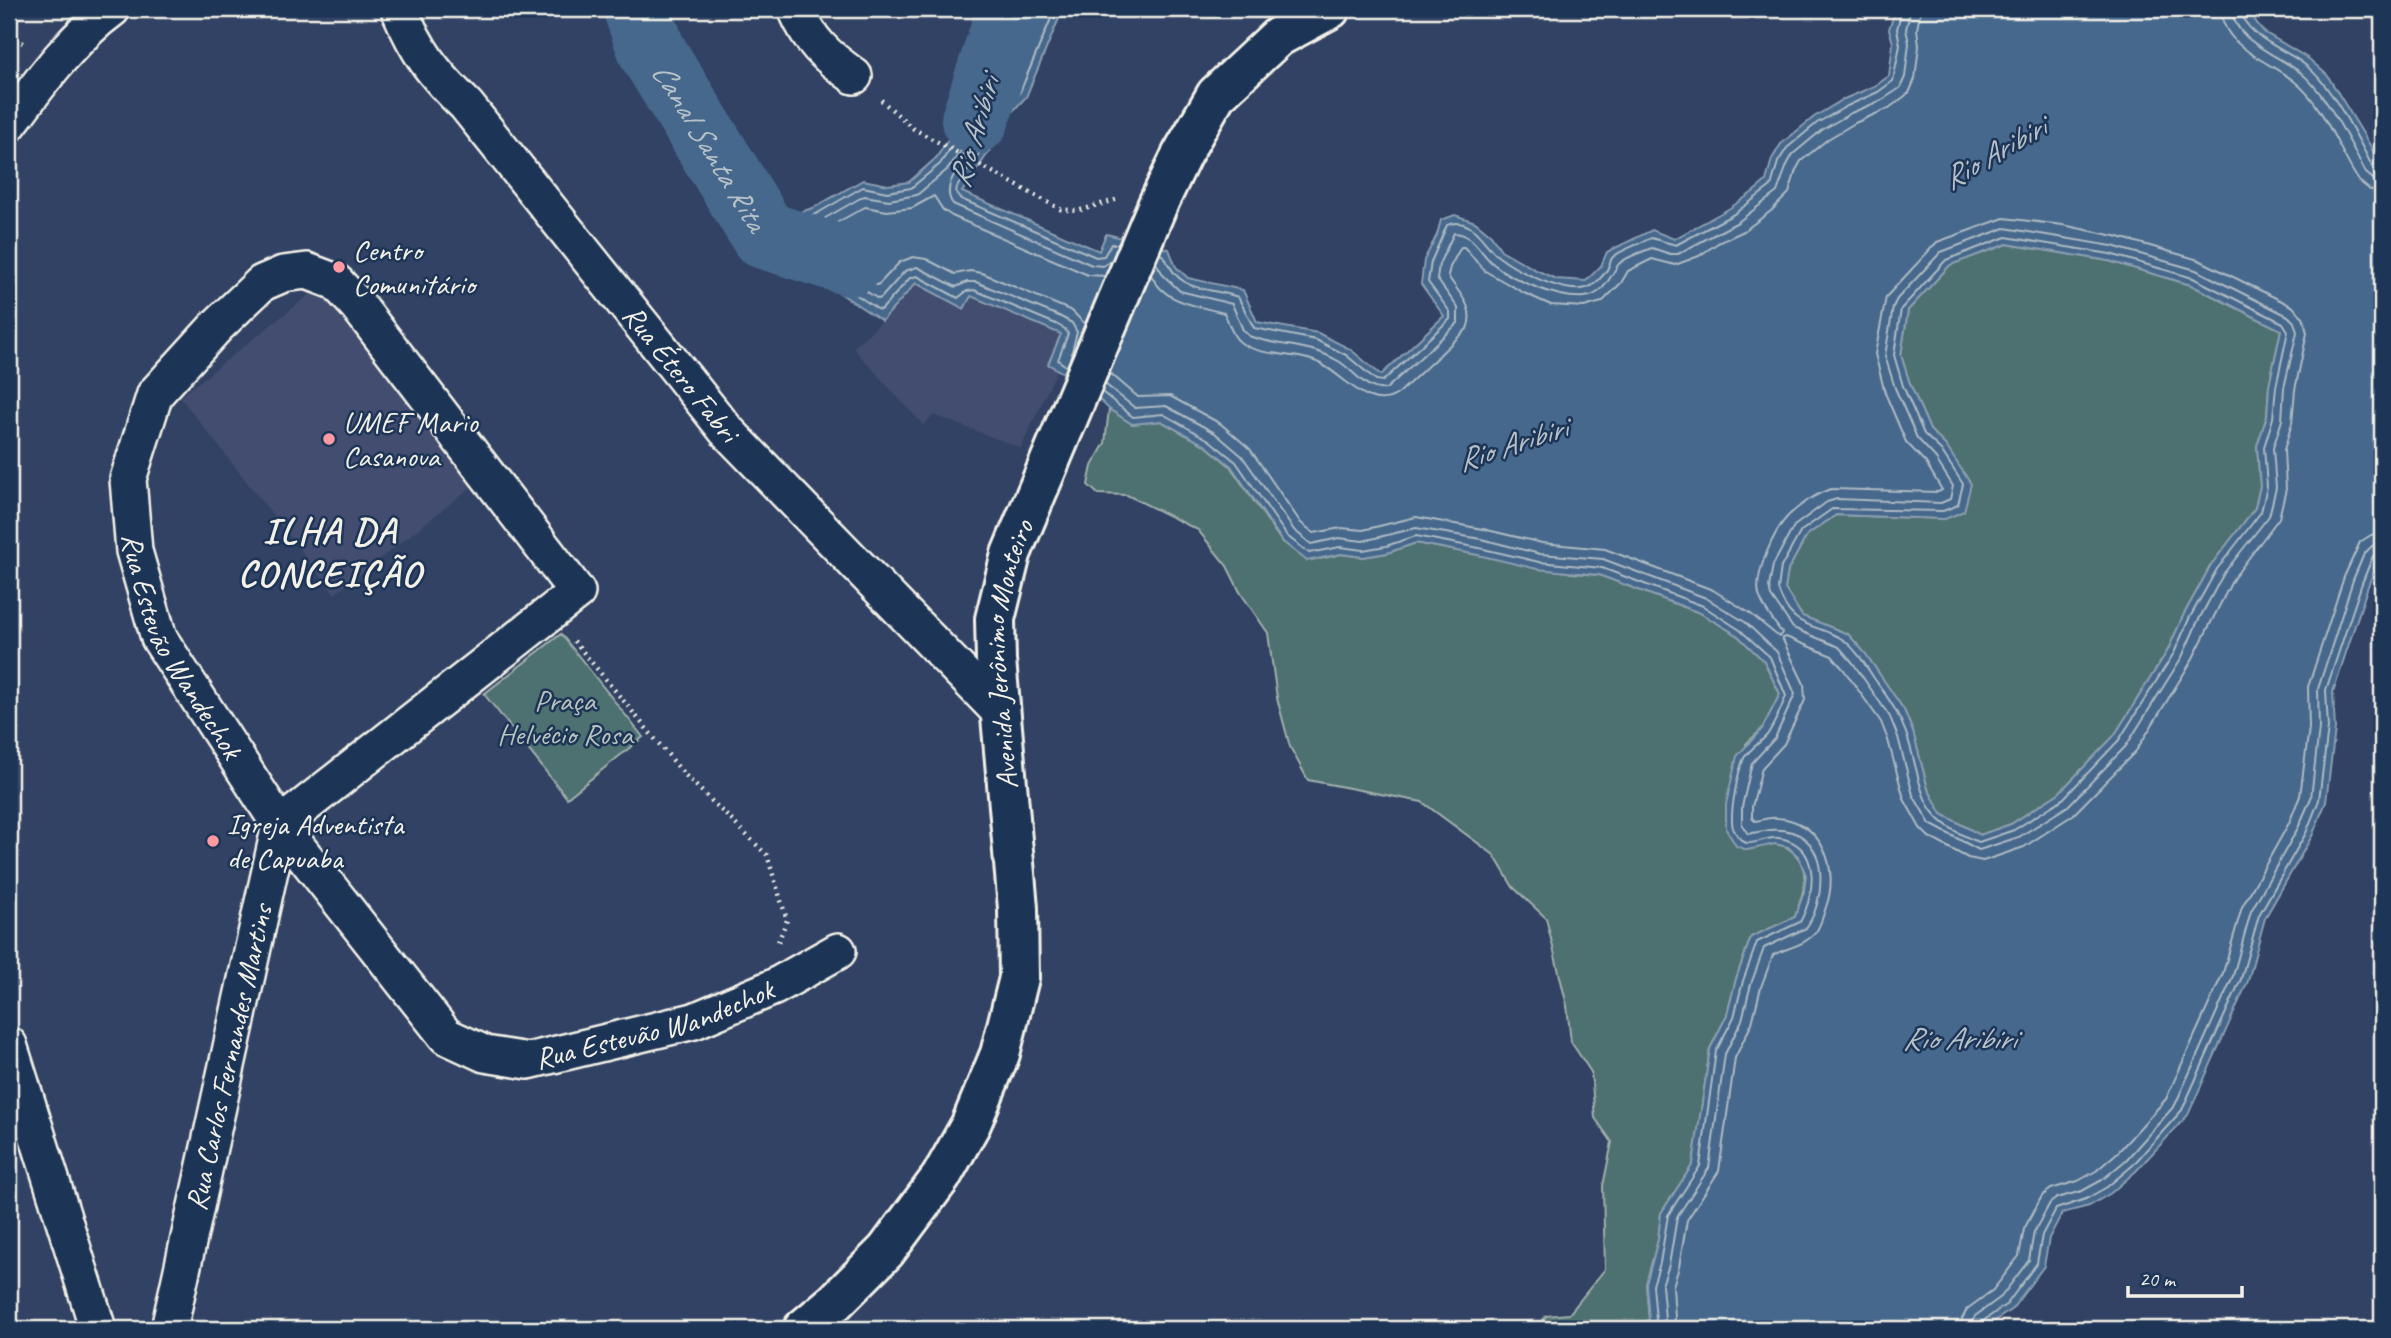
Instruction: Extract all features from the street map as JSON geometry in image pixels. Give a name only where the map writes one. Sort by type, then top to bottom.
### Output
[{"type":"street","points":[[9,124],[59,61],[112,9]]},
{"type":"street","name":"Rua Étero Fabri","points":[[399,9],[414,43],[436,76],[466,105],[726,430],[999,711]]},
{"type":"street","points":[[796,9],[805,30],[825,55],[854,76]]},
{"type":"street","name":"Avenida Jerônimo Monteiro","points":[[803,1329],[835,1302],[886,1251],[941,1177],[971,1124],[1000,1054],[1018,978],[1018,908],[999,711],[995,620],[1011,554],[1154,213],[1182,154],[1216,95],[1278,37],[1330,9]]},
{"type":"street","name":"Rua Estevão Wandechok","points":[[563,603],[358,306],[336,282],[307,271],[283,274],[262,283],[217,326],[155,394],[128,480],[134,551],[159,638],[280,825],[446,1036],[485,1054],[528,1061],[694,1021],[757,995],[838,951]]},
{"type":"street","points":[[280,825],[563,603]]},
{"type":"street","name":"Rua Carlos Fernandes Martins","points":[[169,1329],[280,825]]},
{"type":"street","points":[[9,1045],[98,1329]]},
{"type":"path","points":[[854,76],[914,129],[1060,209],[1077,211],[1117,199],[1154,213]]},
{"type":"path","points":[[563,603],[684,774],[767,855],[787,920],[757,995]]},
{"type":"shaded area","points":[[916,283],[963,309],[971,296],[1066,324],[1048,364],[1057,370],[1021,448],[934,415],[923,425],[853,348]]},
{"type":"shaded area","name":"UMEF Mario Casanova","points":[[323,284],[478,482],[335,594],[180,397]]},
{"type":"green space","points":[[2007,244],[2109,261],[2191,285],[2281,330],[2269,386],[2267,416],[2257,446],[2260,486],[2255,508],[2211,565],[2168,650],[2114,736],[2059,793],[2011,824],[1980,835],[1942,814],[1928,789],[1913,732],[1904,710],[1865,653],[1848,634],[1802,616],[1785,589],[1788,570],[1807,535],[1836,515],[1945,519],[1946,446],[1930,430],[1901,355],[1908,310],[1950,265]]},
{"type":"green space","points":[[1109,409],[1132,424],[1161,421],[1205,445],[1230,466],[1282,542],[1320,559],[1341,554],[1363,557],[1387,553],[1416,543],[1572,573],[1599,575],[1700,613],[1737,635],[1764,661],[1780,694],[1762,729],[1746,744],[1746,850],[1774,844],[1790,849],[1803,868],[1803,892],[1795,917],[1751,937],[1727,1015],[1710,1049],[1693,1164],[1661,1213],[1658,1240],[1646,1284],[1649,1319],[1638,1329],[1536,1329],[1546,1316],[1569,1314],[1605,1269],[1603,1186],[1612,1142],[1595,1118],[1591,1072],[1571,1042],[1567,1006],[1546,918],[1513,887],[1494,855],[1422,802],[1308,780],[1290,747],[1277,698],[1268,633],[1240,592],[1227,566],[1198,530],[1127,495],[1098,494],[1088,485],[1092,466],[1105,443]]},
{"type":"green space","name":"Praça Helvécio Rosa","points":[[561,634],[643,737],[567,798],[484,694]]},
{"type":"water","name":"Rio Aribiri","points":[[1016,9],[1063,9],[1026,97],[1000,125],[994,144],[962,192],[1099,251],[1106,234],[1169,249],[1176,267],[1188,278],[1243,290],[1257,322],[1318,333],[1350,349],[1381,375],[1444,316],[1421,284],[1424,260],[1437,235],[1441,220],[1455,215],[1475,222],[1491,235],[1501,250],[1536,270],[1556,279],[1586,281],[1601,266],[1607,252],[1652,230],[1674,239],[1730,208],[1766,181],[1772,159],[1781,144],[1814,117],[1889,76],[1893,43],[1889,29],[1896,9],[2246,9],[2264,32],[2309,59],[2327,75],[2370,145],[2382,171],[2382,552],[2333,692],[2335,729],[2326,802],[2312,836],[2265,918],[2248,981],[2188,1115],[2136,1171],[2111,1193],[2089,1206],[2062,1213],[2049,1238],[2044,1266],[2012,1309],[1983,1329],[1638,1329],[1649,1319],[1646,1284],[1658,1240],[1661,1213],[1693,1164],[1710,1049],[1727,1015],[1751,937],[1795,917],[1804,892],[1806,875],[1798,856],[1788,847],[1775,844],[1747,850],[1736,846],[1726,829],[1726,804],[1737,756],[1762,729],[1780,694],[1764,661],[1737,635],[1700,613],[1599,575],[1537,569],[1416,543],[1387,553],[1363,557],[1341,554],[1307,561],[1283,542],[1231,466],[1205,445],[1161,421],[1132,424],[1109,409],[1085,386],[1048,364],[1061,334],[971,296],[964,309],[916,283],[882,321],[755,237],[781,218],[813,208],[863,180],[888,185],[909,182],[936,158],[970,106],[985,68]],"holes":[[[2007,244],[2109,261],[2191,285],[2281,330],[2269,386],[2267,416],[2257,446],[2260,486],[2255,508],[2211,565],[2168,650],[2114,736],[2059,793],[2011,824],[1980,835],[1942,814],[1928,789],[1913,732],[1904,710],[1865,653],[1848,634],[1802,616],[1785,589],[1788,570],[1807,535],[1836,515],[1945,519],[1964,511],[1971,484],[1946,446],[1930,430],[1901,355],[1908,310],[1950,265]]]},
{"type":"waterway","name":"Canal Santa Rita","points":[[637,9],[652,51],[764,235],[850,262]]},
{"type":"waterway","name":"Rio Aribiri","points":[[975,120],[1011,9]]},
{"type":"place","name":"Centro Comunitário","points":[[339,267]]},
{"type":"place","name":"UMEF Mario Casanova","points":[[329,439]]},
{"type":"place","name":"Igreja Adventista de Capuaba","points":[[213,841]]},
{"type":"district","name":"ILHA DA CONCEIÇÃO","points":[[330,552]]}]
